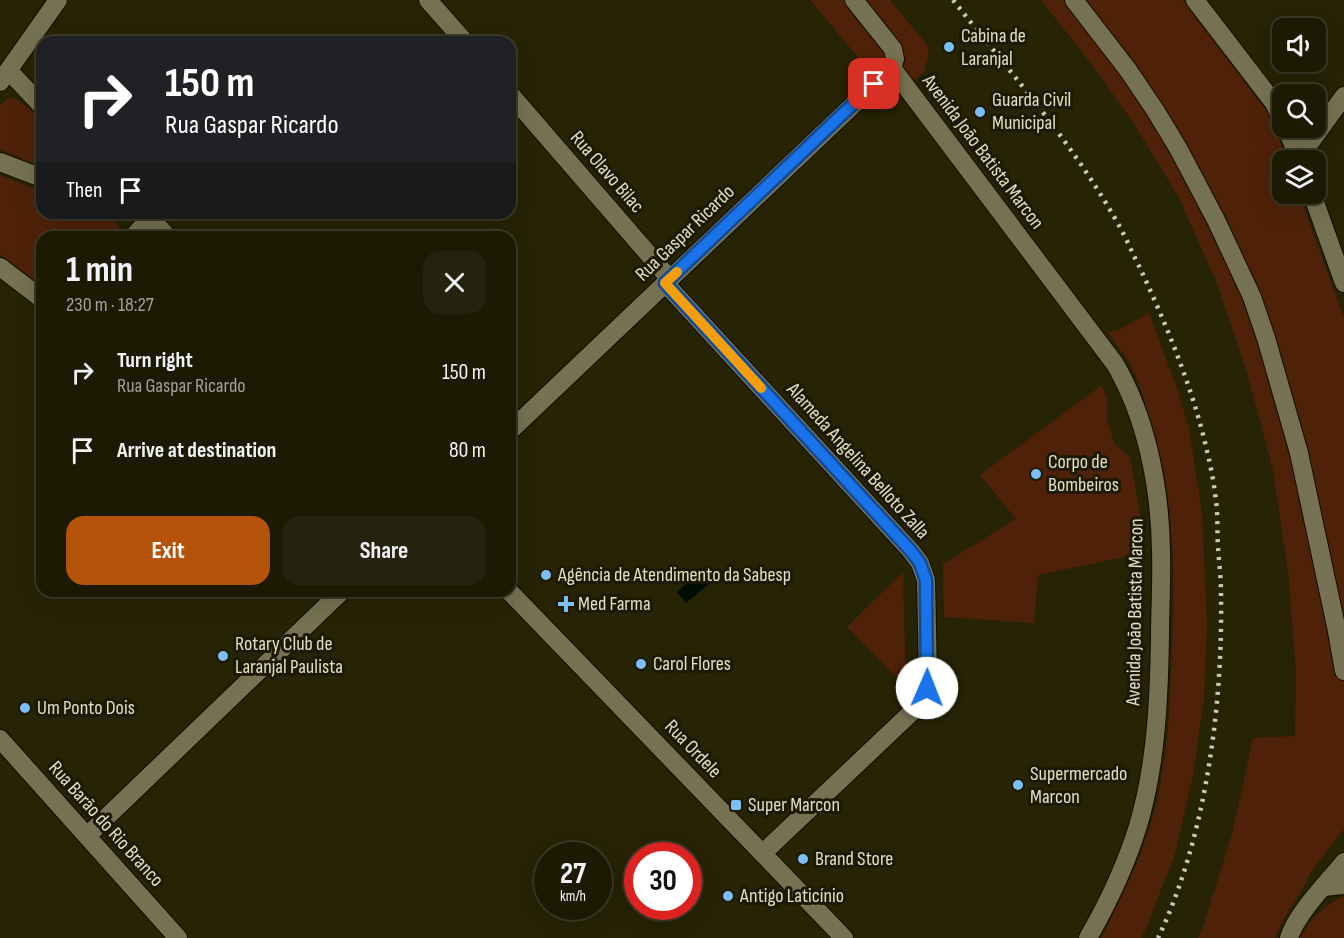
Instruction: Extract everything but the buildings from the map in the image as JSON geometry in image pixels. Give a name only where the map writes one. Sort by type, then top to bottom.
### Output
[{"type":"street","points":[[36,101],[4,76],[58,0]]},
{"type":"street","points":[[428,0],[460,36]]},
{"type":"street","points":[[854,0],[893,49],[895,58],[892,68]]},
{"type":"street","points":[[1074,0],[1128,70],[1178,148],[1211,210],[1252,297],[1299,453],[1344,671]]},
{"type":"street","points":[[1195,0],[1272,101]]},
{"type":"street","name":"Rua Gaspar Ricardo","points":[[516,425],[892,68]]},
{"type":"street","name":"Avenida João Batista Marcon","points":[[892,68],[1115,364],[1132,396],[1145,435],[1160,519],[1161,551],[1159,668],[1153,750],[1145,797],[1130,849],[1088,938]]},
{"type":"street","points":[[1305,150],[1344,96]]},
{"type":"street","name":"Rua Olavo Bilac","points":[[516,101],[668,281]]},
{"type":"street","points":[[0,162],[36,176]]},
{"type":"street","points":[[1316,204],[1344,283]]},
{"type":"street","points":[[148,219],[161,231]]},
{"type":"street","points":[[0,267],[36,294]]},
{"type":"street","name":"Alameda Angelina Belloto Zalla","points":[[668,281],[911,551],[920,563],[926,580],[928,677],[923,698],[914,710],[763,853]]},
{"type":"street","points":[[87,836],[336,597]]},
{"type":"street","name":"Rua Ordele","points":[[515,597],[844,938]]},
{"type":"street","name":"Rua Barão do Rio Branco","points":[[0,739],[87,836],[169,935]]},
{"type":"street","points":[[1289,938],[1295,924],[1344,862]]},
{"type":"street","points":[[1324,887],[1344,885]]},
{"type":"shaded area","points":[[810,0],[890,0],[927,45],[929,53],[923,74],[890,95]]},
{"type":"shaded area","points":[[1041,0],[1182,0],[1272,121],[1272,138],[1279,138],[1283,150],[1272,150],[1272,204],[1303,204],[1344,318],[1344,829],[1311,872],[1275,938],[1198,938],[1233,830],[1253,738],[1295,736],[1296,673],[1288,571],[1273,470],[1247,372],[1216,281],[1178,196],[1133,122]]},
{"type":"shaded area","points":[[7,99],[17,100],[36,117],[36,164],[0,149],[0,105]]},
{"type":"shaded area","points":[[0,175],[36,190],[36,219],[109,219],[119,227],[119,231],[36,231],[36,281],[0,254]]},
{"type":"shaded area","points":[[1149,313],[1179,394],[1189,429],[1202,512],[1207,625],[1204,698],[1193,775],[1175,854],[1146,928],[1141,938],[1101,938],[1131,877],[1154,813],[1165,753],[1169,712],[1173,558],[1168,498],[1156,439],[1140,387],[1129,362],[1108,332],[1119,330]]},
{"type":"shaded area","points":[[1102,385],[1107,399],[1107,420],[1115,445],[1130,457],[1141,519],[1143,553],[1038,575],[1034,623],[944,617],[943,564],[1016,519],[980,475]]},
{"type":"shaded area","points":[[699,572],[710,583],[686,603],[677,592]]},
{"type":"shaded area","points":[[903,572],[906,687],[847,627]]},
{"type":"shaded area","points":[[1344,896],[1344,938],[1300,938],[1319,913]]},
{"type":"railway","points":[[953,0],[1060,136],[1099,192],[1120,228],[1150,290],[1178,358],[1194,404],[1210,463],[1217,507],[1221,587],[1221,636],[1215,725],[1200,814],[1175,899],[1158,938]]},
{"type":"slow traffic","points":[[677,272],[665,283],[761,388]]},
{"type":"place","name":"Cabina de Laranjal","points":[[949,47]]},
{"type":"place","name":"Guarda Civil Municipal","points":[[980,112]]},
{"type":"place","name":"Corpo de Bombeiros","points":[[1036,474]]},
{"type":"place","name":"Agência de Atendimento da Sabesp","points":[[546,575]]},
{"type":"place","name":"Med Farma","points":[[566,604]]},
{"type":"place","name":"Rotary Club de Laranjal Paulista","points":[[223,656]]},
{"type":"place","name":"Carol Flores","points":[[641,664]]},
{"type":"place","name":"Um Ponto Dois","points":[[25,708]]},
{"type":"place","name":"Supermercado Marcon","points":[[1018,785]]},
{"type":"place","name":"Super Marcon","points":[[736,805]]},
{"type":"place","name":"Brand Store","points":[[803,859]]},
{"type":"place","name":"Antigo Laticínio","points":[[728,896]]},
{"type":"route","points":[[874,84],[665,283],[920,563],[926,580],[927,688]]}]
